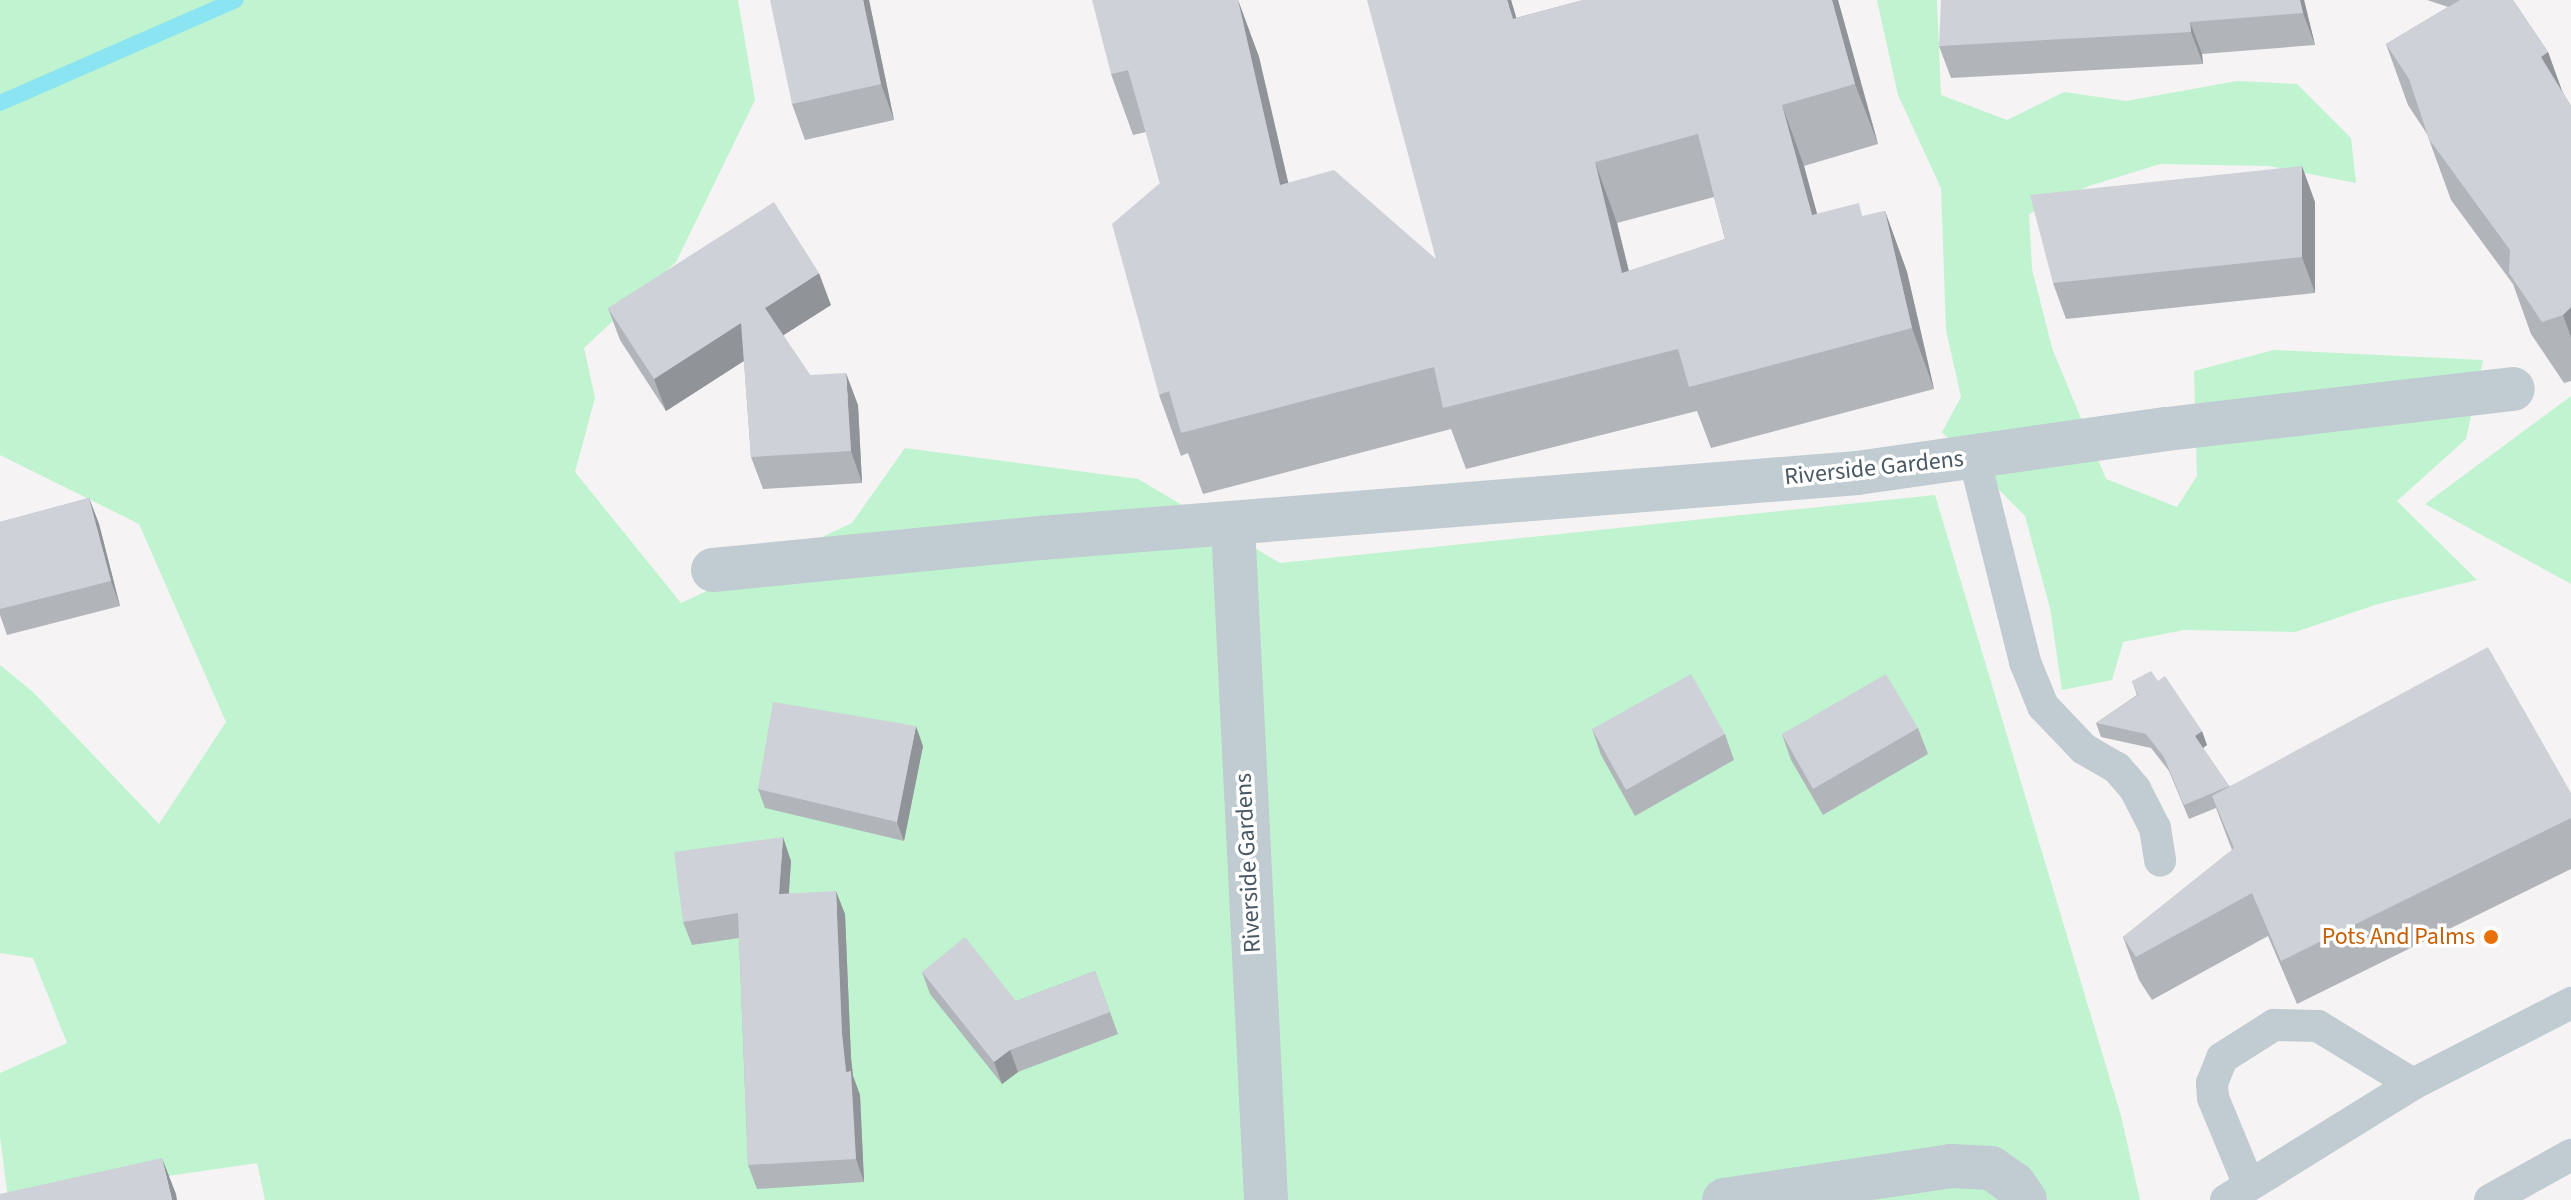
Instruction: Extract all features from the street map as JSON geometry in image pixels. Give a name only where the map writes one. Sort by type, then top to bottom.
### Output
[{"type":"street","name":"Riverside Gardens","points":[[713,570],[1857,473],[2167,429],[2513,389]]},
{"type":"street","name":"Riverside Gardens","points":[[1233,525],[1266,1200]]},
{"type":"street","points":[[1724,1200],[1951,1166],[1991,1168],[2014,1184],[2025,1200]]},
{"type":"lane","points":[[1974,457],[2025,662],[2043,706],[2072,739],[2117,768],[2135,789],[2155,828],[2160,861]]},
{"type":"lane","points":[[2413,1084],[2318,1026],[2274,1025],[2222,1058],[2212,1083],[2237,1192],[2413,1084],[2571,1003]]},
{"type":"lane","points":[[2490,1200],[2571,1155]]},
{"type":"green space","points":[[0,0],[738,0],[755,100],[676,262],[584,348],[595,398],[575,472],[681,603],[852,523],[905,448],[1138,479],[1280,563],[1935,495],[2121,1116],[2140,1200],[265,1200],[257,1163],[8,1199],[0,1136],[0,1073],[67,1043],[33,958],[0,953],[0,665],[33,692],[159,824],[226,722],[139,524],[0,455]]},
{"type":"green space","points":[[1877,0],[1937,0],[1941,95],[2007,120],[2064,92],[2126,101],[2237,81],[2297,84],[2351,138],[2356,183],[2269,166],[2160,164],[2089,186],[2029,214],[2032,269],[2052,348],[2106,479],[2177,507],[2197,476],[2194,371],[2274,350],[2483,360],[2466,439],[2397,501],[2477,580],[2378,604],[2295,632],[2184,630],[2123,642],[2112,680],[2062,690],[2050,608],[2025,516],[1942,432],[1961,397],[1946,330],[1941,188],[1898,95]]},
{"type":"green space","points":[[2571,396],[2571,584],[2425,504]]},
{"type":"building","points":[[770,0],[863,0],[881,84],[792,104]]},
{"type":"building","points":[[1092,0],[1238,0],[1280,185],[1334,170],[1436,259],[1367,0],[1507,0],[1513,19],[1583,0],[1832,0],[1855,84],[1782,105],[1812,215],[1859,203],[1862,216],[1885,211],[1912,328],[1689,387],[1678,349],[1443,408],[1434,367],[1181,433],[1169,391],[1159,395],[1112,224],[1160,183],[1128,70],[1111,74]],"holes":[[[1698,134],[1725,239],[1622,273],[1595,162]]]},
{"type":"building","points":[[1941,0],[2300,0],[2303,13],[2190,22],[2191,32],[1939,46]]},
{"type":"building","points":[[2460,0],[2513,0],[2548,52],[2541,57],[2571,106],[2571,307],[2563,315],[2542,322],[2509,273],[2510,250],[2429,139],[2409,79],[2386,44]]},
{"type":"building","points":[[2302,166],[2302,257],[2053,283],[2030,195]]},
{"type":"building","points":[[774,202],[819,273],[765,308],[810,375],[846,373],[851,451],[751,457],[741,323],[654,379],[608,308]]},
{"type":"building","points":[[89,498],[111,581],[0,609],[0,522]]},
{"type":"building","points":[[2488,647],[2571,793],[2571,818],[2281,961],[2252,893],[2136,957],[2123,937],[2234,848],[2212,796]]},
{"type":"building","points":[[2151,671],[2158,681],[2165,676],[2202,731],[2195,736],[2229,786],[2184,805],[2164,757],[2146,734],[2096,723],[2138,695],[2132,681]]},
{"type":"building","points":[[1691,674],[1725,734],[1626,790],[1592,729]]},
{"type":"building","points":[[1886,674],[1918,728],[1813,789],[1782,734]]},
{"type":"building","points":[[773,702],[916,726],[897,822],[758,789]]},
{"type":"building","points":[[783,837],[779,894],[836,891],[842,1034],[846,1072],[851,1071],[856,1159],[748,1165],[738,913],[683,922],[674,852]]},
{"type":"building","points":[[965,937],[1016,1001],[1095,971],[1110,1012],[1010,1050],[994,1062],[922,972]]},
{"type":"building","points":[[162,1158],[172,1200],[0,1200],[0,1194]]},
{"type":"waterway","points":[[0,103],[236,0]]},
{"type":"place","name":"Pots And Palms","points":[[2491,937]]}]
